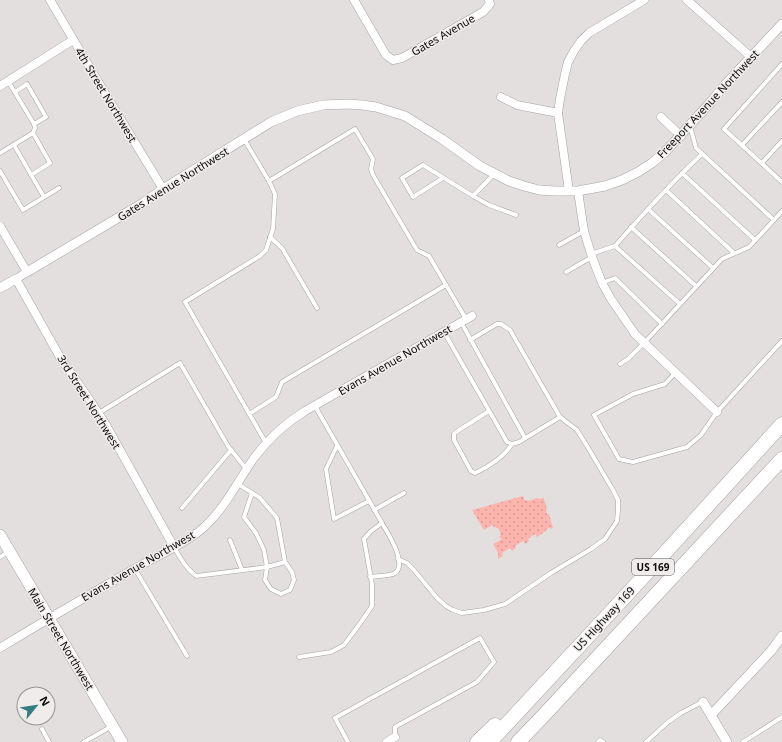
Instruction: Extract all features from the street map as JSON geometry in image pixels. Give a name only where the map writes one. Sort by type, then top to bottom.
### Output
[{"type":"highway","name":"US Highway 169","points":[[490,742],[634,588],[782,424]]},
{"type":"highway","name":"US Highway 169","points":[[518,742],[782,459]]},
{"type":"highway","points":[[477,742],[503,718],[522,707]]},
{"type":"highway","points":[[526,742],[544,715]]},
{"type":"main road","name":"Main Street Northwest","points":[[0,535],[5,554],[49,618],[122,742]]},
{"type":"street","name":"4th Street Northwest","points":[[50,0],[163,189]]},
{"type":"street","name":"Gates Avenue","points":[[354,0],[386,55],[393,60],[402,58],[483,12],[489,2]]},
{"type":"street","points":[[644,0],[589,33],[577,46],[568,62],[564,74],[558,113],[573,191],[584,231],[602,283],[623,318],[635,334],[717,412]]},
{"type":"street","points":[[687,0],[751,58]]},
{"type":"street","name":"Freeport Avenue Northwest","points":[[323,105],[362,105],[376,107],[405,116],[494,174],[509,181],[539,190],[573,191],[605,186],[638,172],[665,152],[782,24]]},
{"type":"street","points":[[0,86],[73,40]]},
{"type":"street","points":[[501,97],[517,105],[558,113]]},
{"type":"street","name":"Gates Avenue Northwest","points":[[27,272],[137,208],[163,189],[271,122],[298,111],[323,105]]},
{"type":"street","points":[[661,117],[681,136]]},
{"type":"street","points":[[0,226],[27,272],[0,288]]},
{"type":"street","name":"3rd Street Northwest","points":[[16,278],[61,359],[106,425],[174,547]]},
{"type":"street","name":"Evans Avenue Northwest","points":[[0,648],[49,618],[174,547],[202,529],[220,509],[266,443],[282,427],[314,406],[466,319]]},
{"type":"street","points":[[711,715],[771,651],[782,636]]},
{"type":"street","points":[[703,702],[727,742]]},
{"type":"street","points":[[388,742],[395,738]]},
{"type":"lane","points":[[781,179],[724,129],[782,64]]},
{"type":"lane","points":[[8,81],[34,124],[33,133],[50,163],[31,175]]},
{"type":"lane","points":[[15,92],[27,84],[46,117],[34,124]]},
{"type":"lane","points":[[742,145],[782,102]]},
{"type":"lane","points":[[690,125],[696,148],[774,220]]},
{"type":"lane","points":[[269,181],[355,129],[373,159],[371,169],[373,175],[417,250],[429,256],[446,284],[466,319],[470,340],[525,438]]},
{"type":"lane","points":[[0,153],[33,133]]},
{"type":"lane","points":[[244,139],[275,194],[273,229],[266,250],[260,256],[185,302],[266,443]]},
{"type":"lane","points":[[762,163],[782,141]]},
{"type":"lane","points":[[14,145],[44,197]]},
{"type":"lane","points":[[566,272],[592,256],[615,246],[648,208],[702,154]]},
{"type":"lane","points":[[443,178],[413,197],[402,178],[423,165],[489,205],[516,215]]},
{"type":"lane","points":[[0,171],[23,210],[59,188]]},
{"type":"lane","points":[[682,173],[755,240]]},
{"type":"lane","points":[[473,196],[494,174]]},
{"type":"lane","points":[[666,190],[734,253]]},
{"type":"lane","points":[[648,208],[713,268]]},
{"type":"lane","points":[[620,364],[628,359],[644,343],[722,259],[749,247],[782,211]]},
{"type":"lane","points":[[631,228],[696,286]]},
{"type":"lane","points":[[559,245],[584,231]]},
{"type":"lane","points":[[270,238],[282,248],[317,308]]},
{"type":"lane","points":[[615,246],[680,304]]},
{"type":"lane","points":[[602,283],[615,278],[662,324]]},
{"type":"lane","points":[[249,414],[276,397],[282,382],[446,284]]},
{"type":"lane","points":[[398,559],[407,563],[437,598],[446,606],[462,613],[484,610],[505,604],[551,573],[592,549],[605,539],[617,521],[618,500],[613,490],[577,430],[560,417],[510,330],[501,324],[497,324],[470,340]]},
{"type":"lane","points":[[444,332],[507,442],[512,444]]},
{"type":"lane","points":[[675,373],[665,384],[633,394],[594,415],[619,459],[633,462],[687,448],[701,435],[717,412],[782,342]]},
{"type":"lane","points":[[98,413],[180,363],[231,450],[247,470]]},
{"type":"lane","points":[[314,406],[390,536],[398,553],[398,570],[394,573],[370,577]]},
{"type":"lane","points":[[489,411],[454,434],[454,440],[471,471],[475,473],[487,468],[506,453],[512,444],[519,442],[560,417]]},
{"type":"lane","points":[[337,446],[326,469],[334,519],[369,501]]},
{"type":"lane","points":[[182,508],[231,450]]},
{"type":"lane","points":[[238,484],[260,498],[277,518],[285,562],[292,572],[294,580],[290,590],[281,594],[271,589],[265,580],[267,567],[264,550],[256,533],[244,517],[252,493]]},
{"type":"lane","points":[[374,510],[404,493]]},
{"type":"lane","points":[[299,657],[331,652],[344,645],[372,606],[372,584],[364,539],[381,522]]},
{"type":"lane","points":[[230,540],[242,570]]},
{"type":"lane","points":[[174,547],[188,569],[196,576],[267,567],[285,562]]},
{"type":"lane","points":[[135,569],[187,656]]},
{"type":"lane","points":[[347,742],[335,718],[480,638],[494,662],[477,682],[395,727],[395,738]]},
{"type":"lane","points":[[646,742],[668,722],[681,713],[703,702]]},
{"type":"lane","points":[[743,742],[782,717]]},
{"type":"lane","points":[[84,742],[112,726]]},
{"type":"lane","points":[[42,729],[50,742]]},
{"type":"lane","points":[[598,742],[600,740],[603,742]]},
{"type":"shaded area","points":[[523,496],[525,500],[528,501],[543,498],[543,496],[547,514],[549,514],[553,528],[551,529],[550,527],[537,537],[535,534],[528,539],[529,541],[525,544],[523,541],[515,546],[516,548],[512,551],[510,548],[502,553],[503,556],[498,559],[498,553],[493,544],[502,539],[499,537],[501,534],[498,528],[492,525],[484,530],[472,510]]}]
